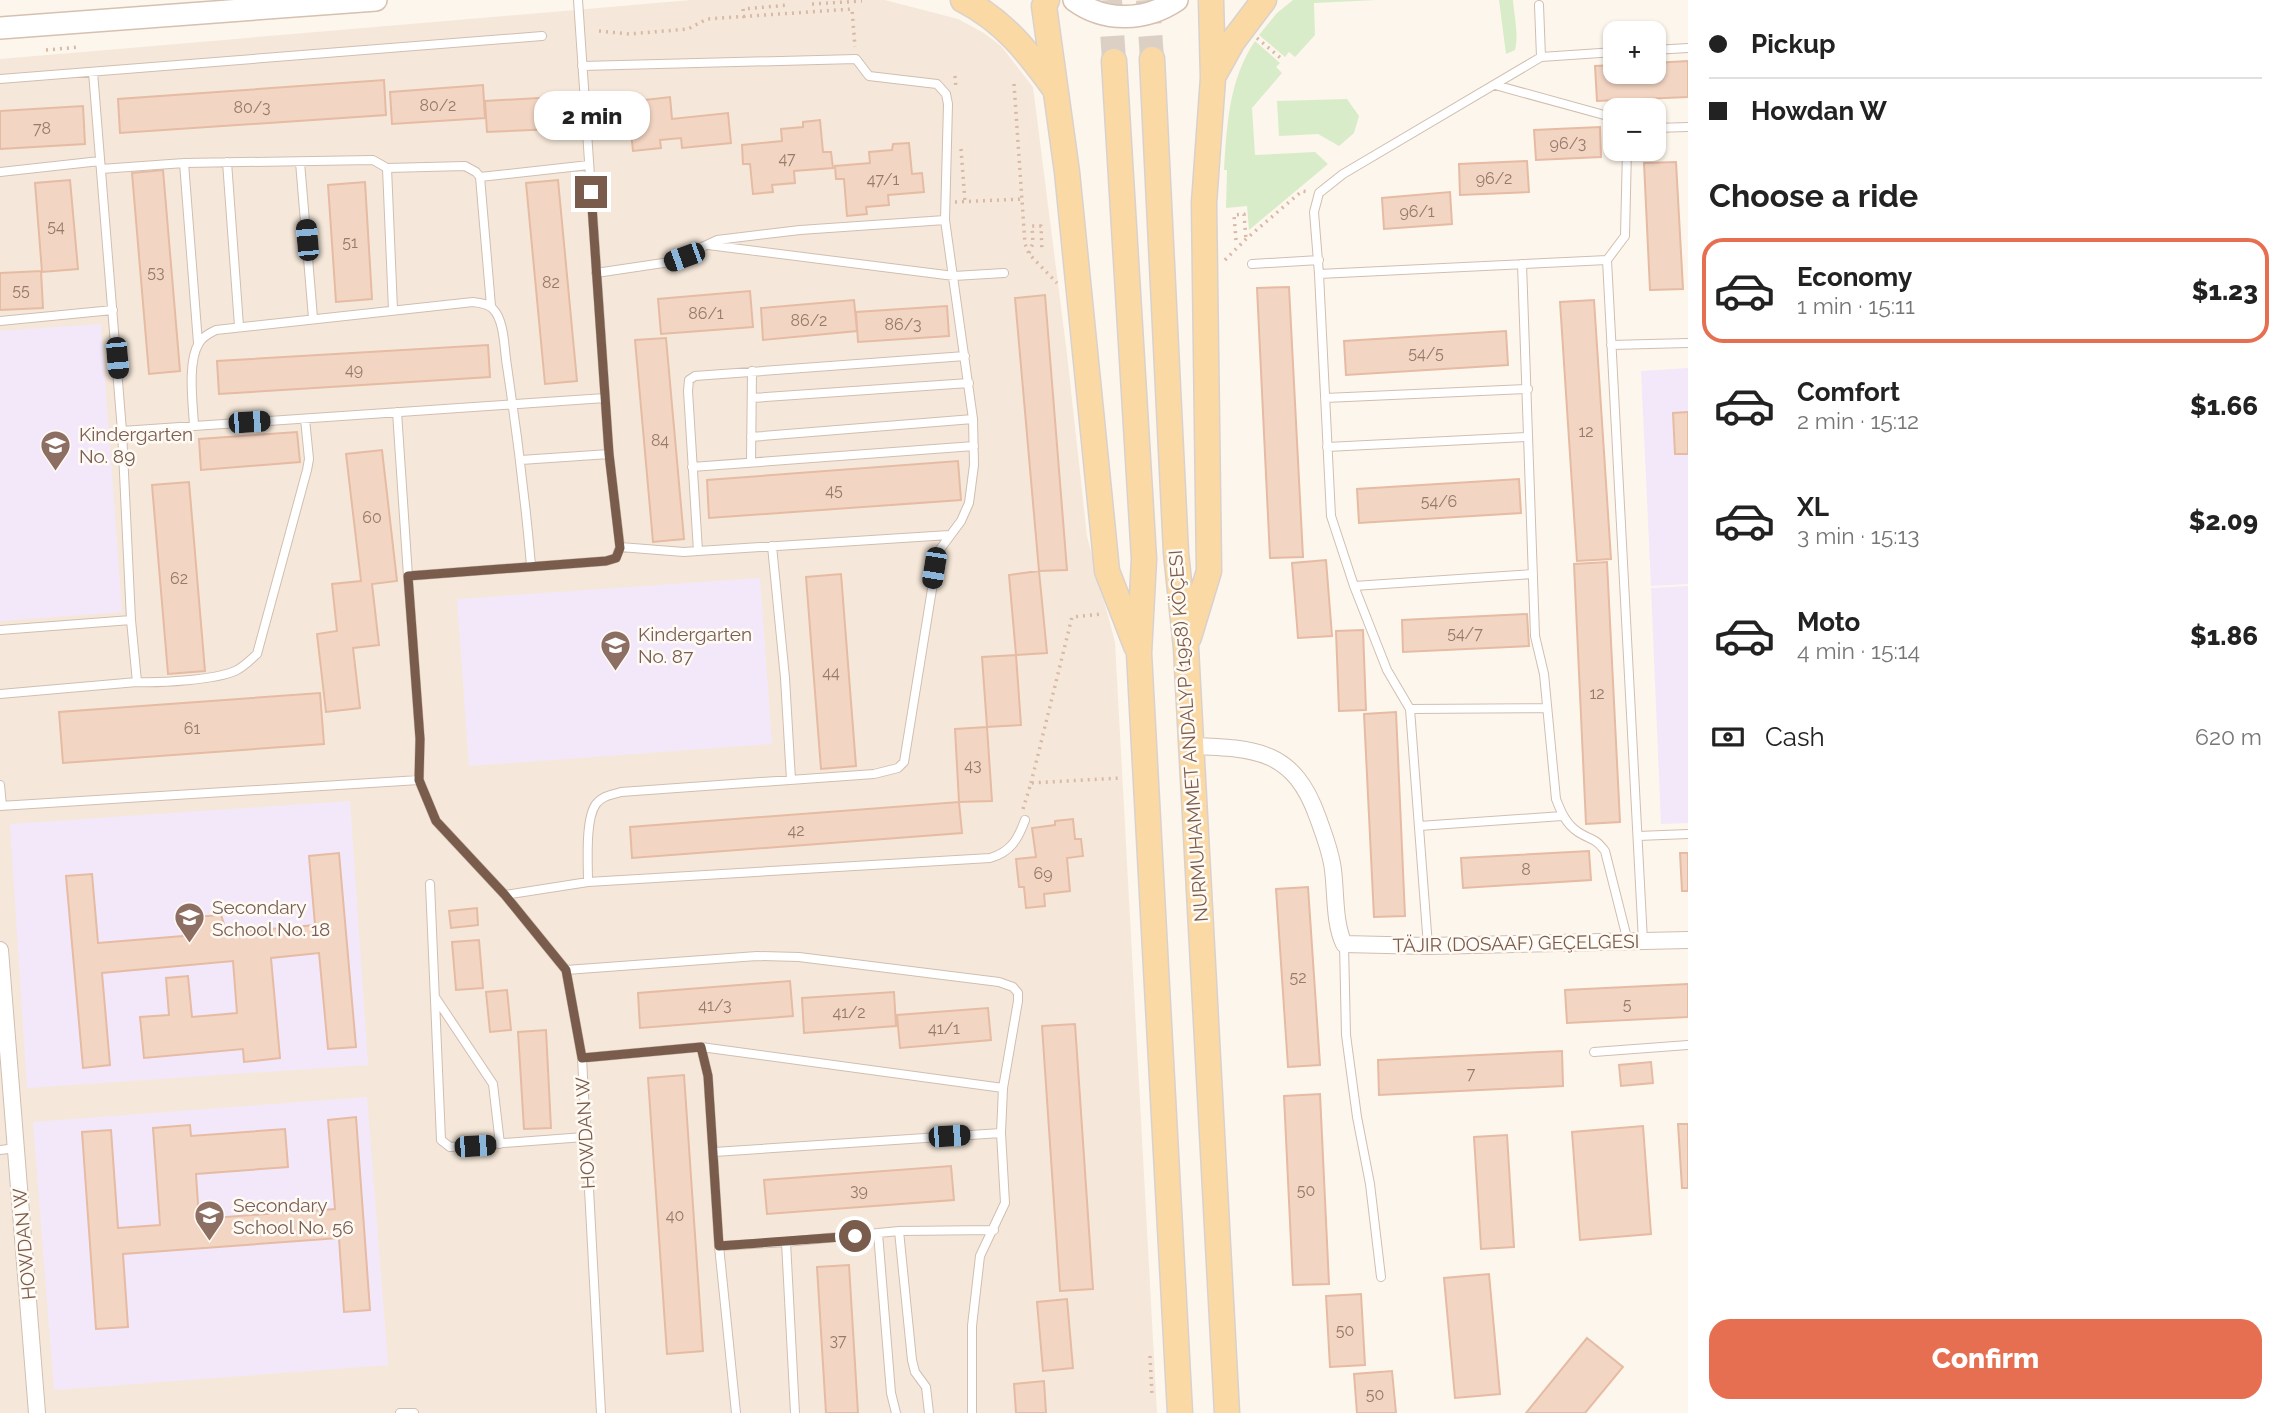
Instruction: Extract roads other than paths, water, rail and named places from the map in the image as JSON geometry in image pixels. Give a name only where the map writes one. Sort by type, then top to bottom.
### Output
[{"type":"main road","points":[[0,28],[376,0]]},
{"type":"main road","points":[[963,0],[984,11],[1006,28],[1056,90]]},
{"type":"main road","points":[[1047,0],[1044,6],[1068,172],[1107,571],[1139,653]]},
{"type":"main road","points":[[1074,0],[1091,10],[1119,17],[1149,14],[1177,0]]},
{"type":"main road","points":[[1186,648],[1209,571],[1204,203],[1213,78],[1211,0]]},
{"type":"main road","points":[[1213,78],[1233,41],[1264,0]]},
{"type":"main road","name":"NURMUHAMMET ANDALYP (1958) KÖÇESI","points":[[1152,60],[1176,553],[1186,648],[1227,1413]]},
{"type":"main road","name":"NURMUHAMMET ANDALYP (1958) KÖÇESI","points":[[1114,61],[1144,559],[1139,653],[1180,1413]]},
{"type":"street","points":[[1191,746],[1226,747],[1267,755],[1294,773],[1310,794],[1332,856],[1344,944]]},
{"type":"street","name":"TÄJIR (DOSAAF) GEÇELGESI","points":[[1344,944],[1428,946],[1688,940]]},
{"type":"street","name":"HOWDAN W","points":[[0,950],[8,1149],[37,1413]]},
{"type":"lane","points":[[408,576],[606,561],[616,558],[620,548],[609,454],[578,0]]},
{"type":"lane","points":[[1539,5],[1541,57]]},
{"type":"lane","points":[[0,79],[542,36]]},
{"type":"lane","points":[[1666,49],[1688,48]]},
{"type":"lane","points":[[1428,946],[1410,709],[1387,670],[1354,586],[1331,516],[1319,260],[1314,212],[1319,193],[1343,174],[1541,57],[1603,53]]},
{"type":"lane","points":[[582,66],[856,59],[869,76],[937,84],[943,88],[948,104],[945,220],[969,383],[974,446],[969,503],[961,521],[938,552],[936,560],[904,762],[898,768],[874,774],[621,793],[603,797],[594,806],[590,825],[588,883]]},
{"type":"lane","points":[[93,72],[122,431],[131,620],[137,682]]},
{"type":"lane","points":[[1495,85],[1603,115]]},
{"type":"lane","points":[[1666,128],[1688,127]]},
{"type":"lane","points":[[0,172],[101,165],[373,160],[387,168],[465,166],[477,172],[480,177],[491,306]]},
{"type":"lane","points":[[1627,161],[1625,236],[1607,260],[1638,836],[1636,941]]},
{"type":"lane","points":[[227,162],[239,326]]},
{"type":"lane","points":[[300,162],[313,318]]},
{"type":"lane","points":[[184,163],[198,343],[193,359],[194,426]]},
{"type":"lane","points":[[480,177],[589,165]]},
{"type":"lane","points":[[387,168],[393,310]]},
{"type":"lane","points":[[596,272],[670,262],[717,240],[800,230],[945,220]]},
{"type":"lane","points":[[708,245],[954,276],[1004,273]]},
{"type":"lane","points":[[1252,264],[1319,260]]},
{"type":"lane","points":[[1319,274],[1607,260]]},
{"type":"lane","points":[[1522,264],[1535,636],[1544,674],[1556,799],[1562,816],[1577,832],[1595,839],[1605,852],[1636,941]]},
{"type":"lane","points":[[198,343],[216,330],[239,326],[473,302],[491,306],[500,324],[513,404],[531,565]]},
{"type":"lane","points":[[0,321],[113,310]]},
{"type":"lane","points":[[1611,345],[1688,343]]},
{"type":"lane","points":[[698,551],[689,380],[695,376],[752,371],[965,356]]},
{"type":"lane","points":[[751,462],[752,371]]},
{"type":"lane","points":[[752,398],[969,383]]},
{"type":"lane","points":[[1325,398],[1528,389]]},
{"type":"lane","points":[[122,431],[605,398]]},
{"type":"lane","name":"HOWDAN W","points":[[397,412],[420,739],[419,780],[436,821],[505,895],[566,970],[582,1058],[584,1137],[601,1413]]},
{"type":"lane","points":[[0,694],[166,682],[233,672],[244,666],[257,653],[307,470],[309,458],[305,419]]},
{"type":"lane","points":[[751,437],[973,419]]},
{"type":"lane","points":[[1327,447],[1528,437]]},
{"type":"lane","points":[[692,467],[974,446]]},
{"type":"lane","points":[[521,460],[609,454]]},
{"type":"lane","points":[[620,548],[684,552],[949,535]]},
{"type":"lane","points":[[772,546],[785,678],[791,780]]},
{"type":"lane","points":[[1354,586],[1533,574]]},
{"type":"lane","points":[[0,630],[131,620]]},
{"type":"lane","points":[[1410,709],[1547,708]]},
{"type":"lane","points":[[0,785],[1,806],[419,780]]},
{"type":"lane","points":[[1419,826],[1562,816]]},
{"type":"lane","points":[[505,895],[588,883],[990,858],[1003,854],[1014,845],[1024,824]]},
{"type":"lane","points":[[1638,836],[1688,834]]},
{"type":"lane","points":[[430,884],[441,1140],[450,1147],[584,1137]]},
{"type":"lane","points":[[1344,944],[1346,1035],[1357,1117],[1370,1184],[1381,1277]]},
{"type":"lane","points":[[566,970],[757,956],[799,957],[999,982],[1013,987],[1018,993],[1003,1088],[1001,1133],[1005,1203],[980,1256],[973,1312],[972,1413]]},
{"type":"lane","points":[[434,997],[493,1084],[500,1144]]},
{"type":"lane","points":[[1594,1052],[1688,1045]]},
{"type":"lane","points":[[582,1058],[701,1047],[1003,1088]]},
{"type":"lane","points":[[701,1047],[708,1076],[719,1246],[736,1413]]},
{"type":"lane","points":[[714,1153],[1001,1133]]},
{"type":"lane","points":[[719,1246],[899,1231],[994,1230]]},
{"type":"lane","points":[[899,1231],[912,1360],[915,1372],[926,1387],[929,1413]]},
{"type":"lane","points":[[877,1233],[895,1413]]},
{"type":"lane","points":[[786,1242],[795,1413]]},
{"type":"lane","points":[[400,1413],[414,1413]]},
{"type":"tunnel","points":[[1110,0],[1114,61]]},
{"type":"tunnel","points":[[1148,0],[1152,59]]},
{"type":"place","name":"Kindergarten No. 89","points":[[56,472]]},
{"type":"place","name":"Kindergarten No. 87","points":[[615,672]]},
{"type":"place","name":"Secondary School No. 18","points":[[189,945]]},
{"type":"place","name":"Secondary School No. 56","points":[[210,1243]]}]
